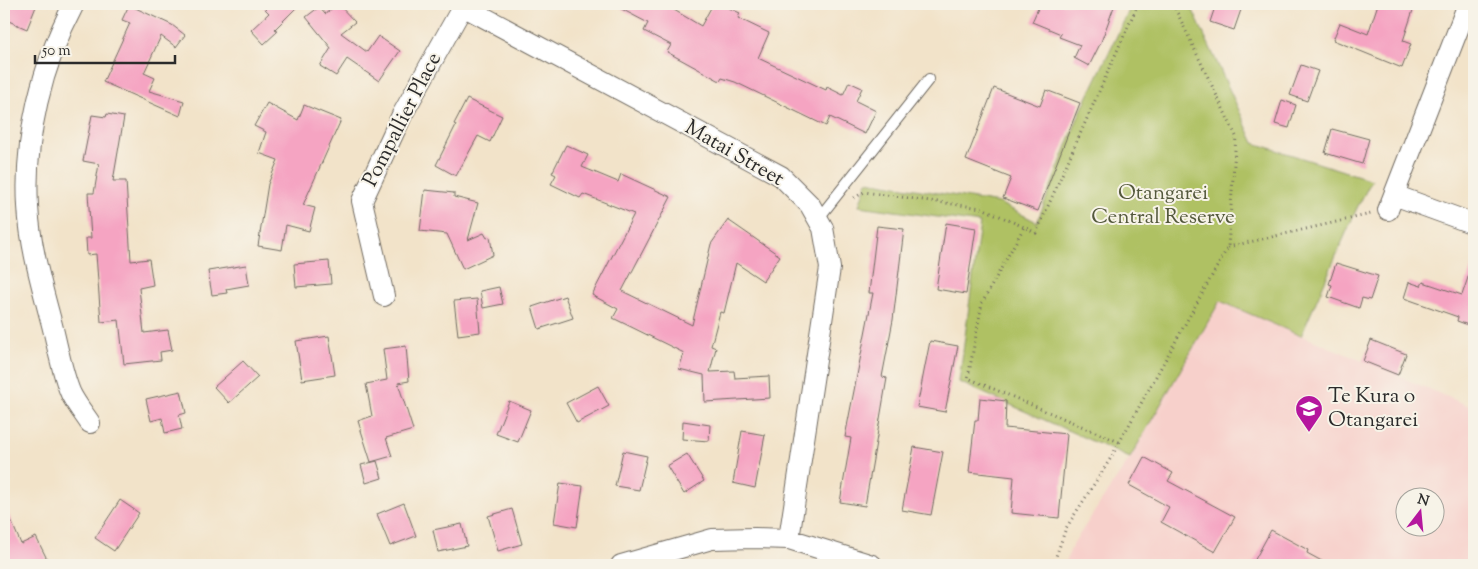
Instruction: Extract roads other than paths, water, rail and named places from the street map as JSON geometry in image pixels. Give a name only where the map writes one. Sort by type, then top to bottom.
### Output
[{"type":"street","points":[[74,4],[64,22],[49,62],[35,113],[30,158],[28,206],[37,269],[71,394],[90,423]]},
{"type":"street","points":[[1468,4],[1391,202],[1474,224]]},
{"type":"street","name":"Matai Street","points":[[461,5],[781,176],[810,205],[823,228],[830,268],[789,539]]},
{"type":"street","name":"Pompallier Place","points":[[384,296],[362,201],[402,115],[461,5]]},
{"type":"street","points":[[622,565],[712,539],[789,539],[872,565]]},
{"type":"lane","points":[[818,219],[929,79]]},
{"type":"place","name":"Te Kura o Otangarei","points":[[1309,433]]},
{"type":"park label","name":"Otangarei Central Reserve","points":[[1163,206]]}]
